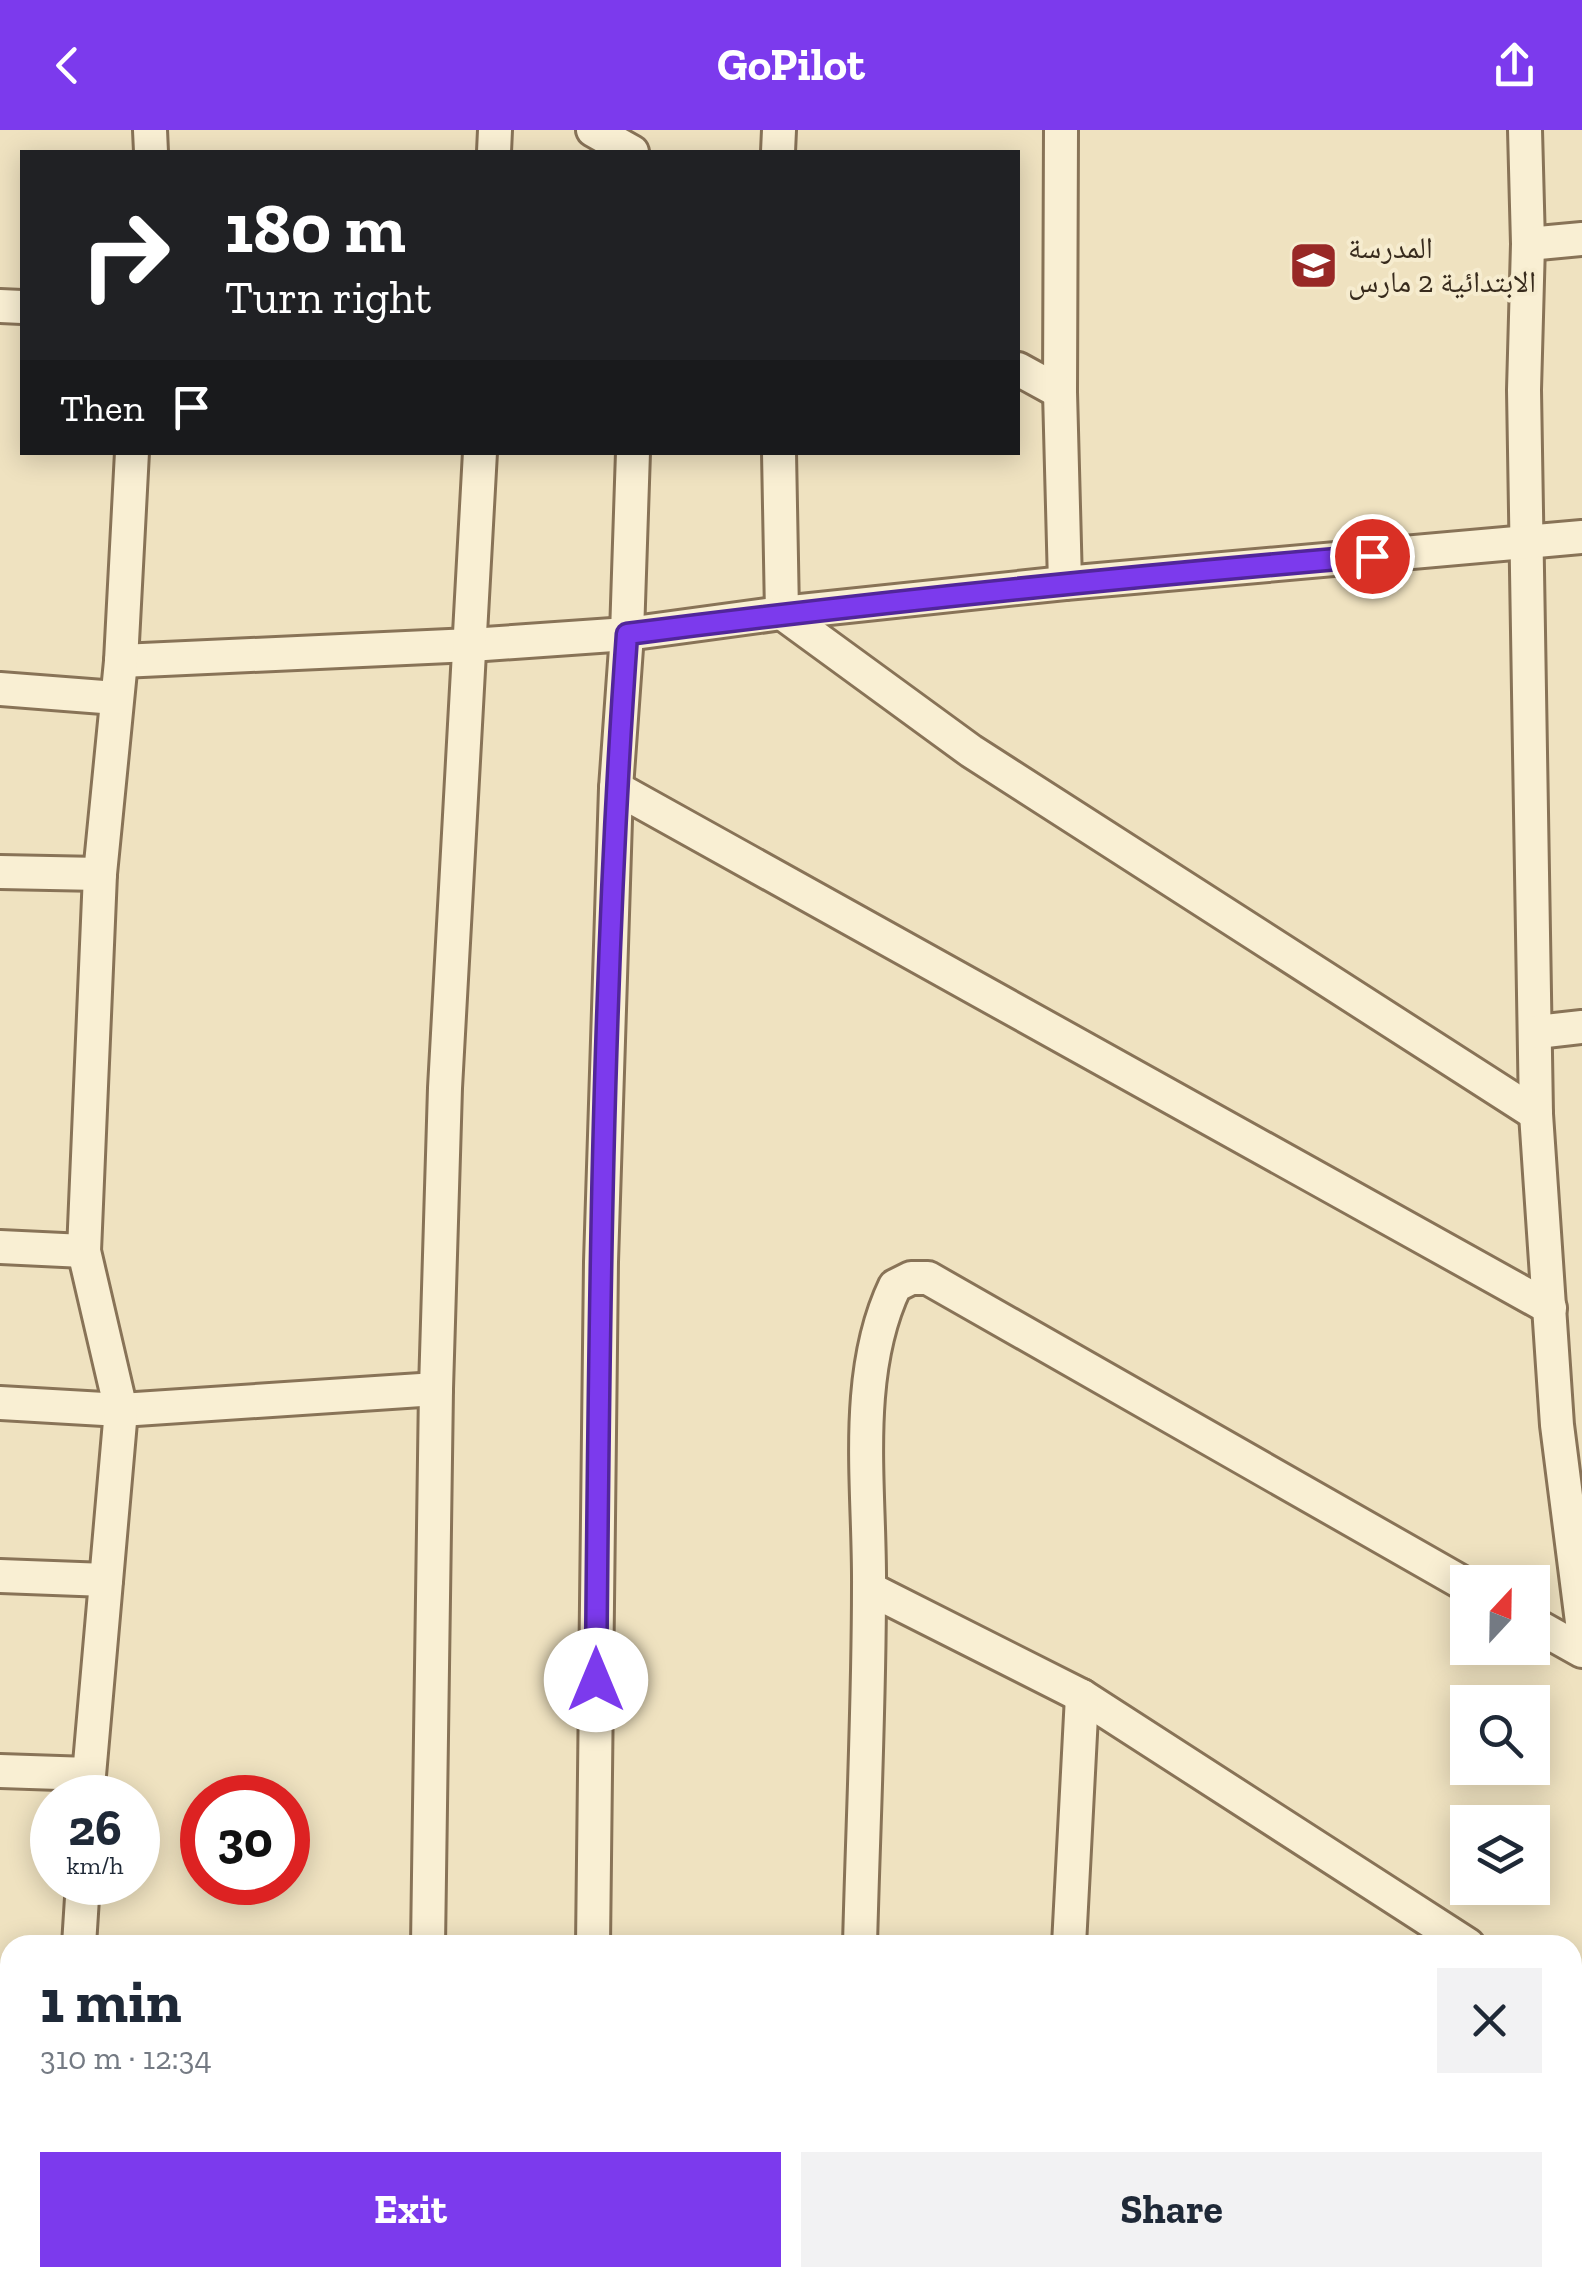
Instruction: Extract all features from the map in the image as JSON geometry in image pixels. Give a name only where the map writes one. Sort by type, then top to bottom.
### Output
[{"type":"street","points":[[592,130],[628,150]]},
{"type":"street","points":[[1061,130],[1060,392],[1065,583]]},
{"type":"street","points":[[1524,130],[1528,244],[1524,390],[1536,1114],[1550,1308],[1570,1425],[1582,1622]]},
{"type":"street","points":[[1528,244],[1582,239]]},
{"type":"street","points":[[1020,370],[1060,392]]},
{"type":"street","points":[[89,1775],[121,1410],[84,1252],[100,874],[122,661],[132,455]]},
{"type":"street","points":[[428,1935],[436,1389],[445,1088],[480,455]]},
{"type":"street","points":[[593,1935],[601,1262],[616,788],[627,634],[633,455]]},
{"type":"street","points":[[780,455],[782,613]]},
{"type":"street","points":[[122,661],[627,634],[1065,583],[1582,538]]},
{"type":"street","points":[[782,613],[971,751],[1536,1114]]},
{"type":"street","points":[[0,689],[116,698]]},
{"type":"street","points":[[616,788],[1550,1308]]},
{"type":"street","points":[[0,872],[100,874]]},
{"type":"street","points":[[1537,1032],[1582,1027]]},
{"type":"street","points":[[0,1247],[84,1252]]},
{"type":"street","points":[[860,1935],[870,1590],[868,1382],[894,1286],[911,1278],[928,1278],[1450,1576]]},
{"type":"street","points":[[0,1403],[121,1410],[436,1389]]},
{"type":"street","points":[[0,1576],[106,1580]]},
{"type":"street","points":[[870,1590],[1082,1696],[1452,1935]]},
{"type":"street","points":[[1550,1633],[1582,1651]]},
{"type":"street","points":[[1070,1935],[1082,1696]]},
{"type":"street","points":[[0,1771],[30,1776]]},
{"type":"street","points":[[79,1935],[81,1905]]},
{"type":"place","name":"المدرسة الابتدائية 2 مارس","points":[[1313,265]]},
{"type":"route","points":[[596,1680],[601,1262],[616,788],[627,634],[1065,583],[1372,556]]}]
